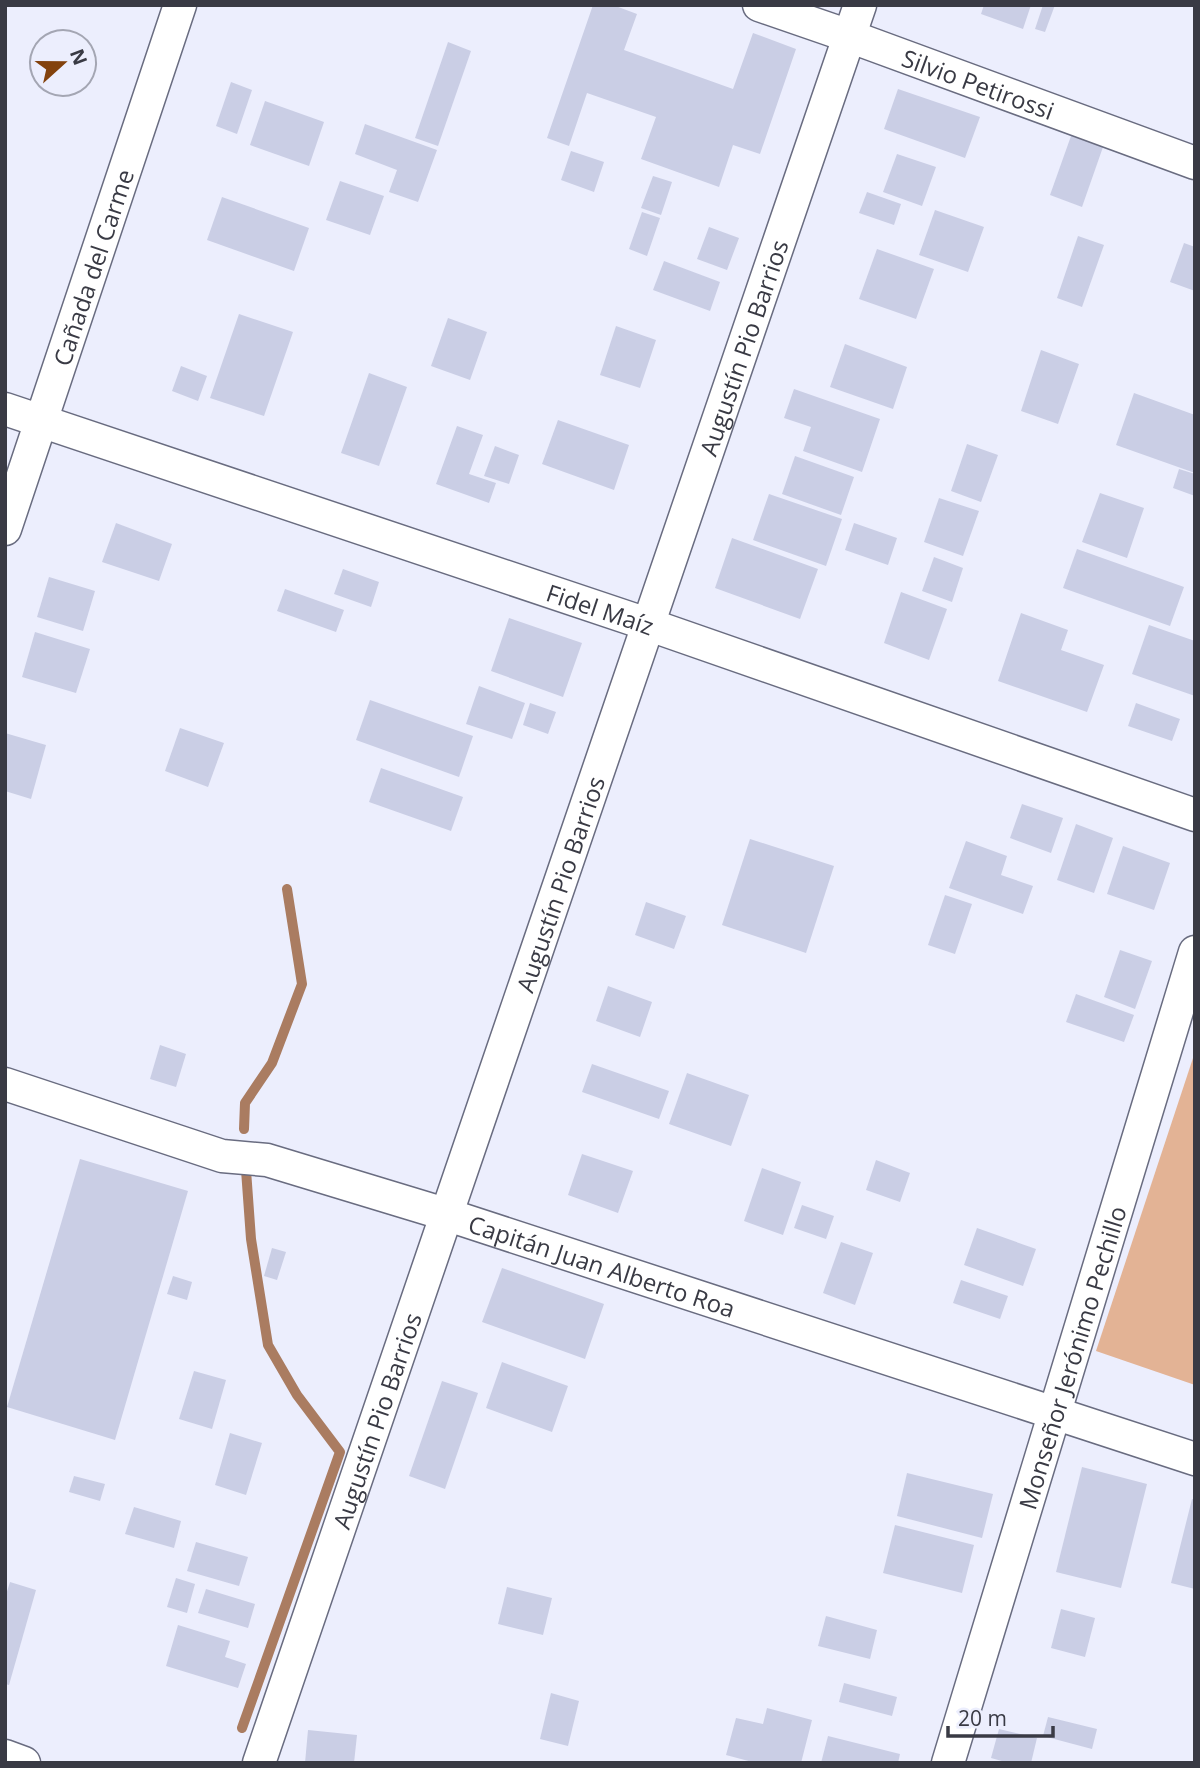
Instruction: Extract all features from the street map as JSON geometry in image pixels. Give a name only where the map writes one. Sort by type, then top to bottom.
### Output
[{"type":"street","name":"Cañada del Carme","points":[[5,529],[180,5]]},
{"type":"street","name":"Silvio Petirossi","points":[[760,5],[1195,163]]},
{"type":"street","name":"Augustín Pio Barrios","points":[[259,1763],[860,5]]},
{"type":"street","name":"Fidel Maíz","points":[[5,409],[647,624],[1195,815]]},
{"type":"street","name":"Monseñor Jerónimo Pechillo","points":[[948,1763],[1195,952]]},
{"type":"street","name":"Capitán Juan Alberto Roa","points":[[5,1084],[222,1156],[267,1160],[445,1214],[1195,1459]]},
{"type":"street","points":[[5,1756],[24,1763]]},
{"type":"shaded area","points":[[1195,1052],[1195,1385],[1096,1351]]},
{"type":"building","points":[[593,5],[613,5],[637,14],[624,50],[733,89],[753,33],[796,49],[760,154],[733,145],[719,187],[641,159],[656,117],[587,93],[569,146],[547,138]]},
{"type":"building","points":[[984,5],[1031,5],[1023,29],[981,14]]},
{"type":"building","points":[[1043,5],[1055,5],[1045,32],[1035,29]]},
{"type":"building","points":[[448,42],[471,51],[438,146],[415,138]]},
{"type":"building","points":[[231,82],[252,90],[237,134],[216,126]]},
{"type":"building","points":[[898,89],[980,117],[965,158],[884,129]]},
{"type":"building","points":[[265,101],[324,122],[309,166],[250,145]]},
{"type":"building","points":[[365,124],[437,150],[418,202],[389,192],[397,170],[355,154]]},
{"type":"building","points":[[1071,136],[1103,147],[1082,207],[1050,195]]},
{"type":"building","points":[[571,151],[604,162],[594,192],[561,180]]},
{"type":"building","points":[[897,154],[936,167],[922,206],[883,192]]},
{"type":"building","points":[[653,176],[672,182],[661,215],[641,208]]},
{"type":"building","points":[[340,181],[384,196],[370,235],[326,220]]},
{"type":"building","points":[[867,192],[901,204],[894,225],[859,213]]},
{"type":"building","points":[[222,197],[309,228],[294,271],[207,240]]},
{"type":"building","points":[[935,210],[984,227],[968,272],[919,255]]},
{"type":"building","points":[[642,212],[660,218],[647,256],[629,249]]},
{"type":"building","points":[[709,227],[739,238],[727,270],[697,259]]},
{"type":"building","points":[[1078,236],[1104,245],[1082,307],[1057,298]]},
{"type":"building","points":[[1184,243],[1195,247],[1195,291],[1170,282]]},
{"type":"building","points":[[877,249],[934,269],[916,319],[859,299]]},
{"type":"building","points":[[664,261],[720,282],[710,311],[653,290]]},
{"type":"building","points":[[239,314],[293,332],[264,416],[210,398]]},
{"type":"building","points":[[448,318],[487,332],[470,380],[431,366]]},
{"type":"building","points":[[616,326],[656,340],[640,388],[600,375]]},
{"type":"building","points":[[845,344],[907,367],[893,409],[830,387]]},
{"type":"building","points":[[1041,350],[1079,364],[1058,424],[1021,411]]},
{"type":"building","points":[[181,366],[207,376],[198,401],[172,391]]},
{"type":"building","points":[[369,373],[407,387],[379,466],[341,453]]},
{"type":"building","points":[[794,389],[880,419],[862,472],[803,451],[811,427],[784,418]]},
{"type":"building","points":[[1134,393],[1195,415],[1195,473],[1116,445]]},
{"type":"building","points":[[558,420],[629,445],[614,490],[542,464]]},
{"type":"building","points":[[457,426],[483,435],[469,474],[496,483],[489,503],[436,484]]},
{"type":"building","points":[[967,444],[998,455],[981,502],[951,491]]},
{"type":"building","points":[[495,446],[519,455],[509,484],[484,476]]},
{"type":"building","points":[[795,456],[854,477],[841,515],[782,494]]},
{"type":"building","points":[[1179,469],[1195,474],[1195,496],[1173,488]]},
{"type":"building","points":[[1100,493],[1144,508],[1127,558],[1082,542]]},
{"type":"building","points":[[769,494],[842,519],[826,566],[753,540]]},
{"type":"building","points":[[939,498],[979,511],[963,556],[924,542]]},
{"type":"building","points":[[116,523],[172,544],[159,581],[102,562]]},
{"type":"building","points":[[854,523],[897,538],[888,565],[845,550]]},
{"type":"building","points":[[732,538],[818,569],[800,619],[715,588]]},
{"type":"building","points":[[1077,549],[1184,587],[1170,626],[1063,588]]},
{"type":"building","points":[[934,557],[963,568],[952,602],[922,591]]},
{"type":"building","points":[[343,569],[379,582],[371,607],[334,594]]},
{"type":"building","points":[[49,577],[95,591],[83,631],[37,617]]},
{"type":"building","points":[[285,589],[344,610],[336,632],[277,611]]},
{"type":"building","points":[[901,592],[947,609],[929,660],[884,643]]},
{"type":"building","points":[[1021,613],[1068,630],[1061,650],[1104,665],[1087,712],[998,681]]},
{"type":"building","points":[[509,618],[582,643],[563,697],[491,671]]},
{"type":"building","points":[[1149,625],[1195,641],[1195,696],[1132,674]]},
{"type":"building","points":[[35,632],[90,649],[76,693],[22,677]]},
{"type":"building","points":[[479,686],[525,703],[512,739],[466,724]]},
{"type":"building","points":[[370,700],[473,736],[459,777],[356,740]]},
{"type":"building","points":[[530,703],[556,712],[548,734],[523,725]]},
{"type":"building","points":[[1136,703],[1180,719],[1172,741],[1128,726]]},
{"type":"building","points":[[180,728],[224,743],[208,787],[165,771]]},
{"type":"building","points":[[5,733],[46,745],[31,799],[5,791]]},
{"type":"building","points":[[381,768],[463,797],[451,831],[369,802]]},
{"type":"building","points":[[1022,804],[1063,818],[1051,853],[1010,838]]},
{"type":"building","points":[[1076,824],[1113,838],[1094,893],[1057,880]]},
{"type":"building","points":[[750,839],[834,866],[806,953],[722,925]]},
{"type":"building","points":[[966,841],[1007,856],[1001,875],[1033,886],[1023,914],[949,888]]},
{"type":"building","points":[[1123,846],[1170,863],[1154,910],[1107,894]]},
{"type":"building","points":[[945,895],[972,904],[955,954],[928,945]]},
{"type":"building","points":[[646,902],[686,916],[674,949],[635,935]]},
{"type":"building","points":[[1120,950],[1152,961],[1135,1009],[1104,997]]},
{"type":"building","points":[[608,986],[652,1002],[640,1037],[596,1021]]},
{"type":"building","points":[[1076,994],[1134,1015],[1124,1042],[1066,1022]]},
{"type":"building","points":[[160,1045],[186,1054],[176,1087],[150,1079]]},
{"type":"building","points":[[592,1064],[669,1091],[659,1119],[582,1092]]},
{"type":"building","points":[[687,1073],[749,1095],[731,1146],[669,1124]]},
{"type":"building","points":[[582,1154],[633,1171],[618,1213],[568,1195]]},
{"type":"building","points":[[80,1159],[188,1191],[115,1440],[7,1407]]},
{"type":"building","points":[[876,1160],[910,1173],[900,1202],[866,1190]]},
{"type":"building","points":[[762,1168],[801,1182],[783,1235],[744,1221]]},
{"type":"building","points":[[802,1205],[834,1216],[826,1239],[794,1228]]},
{"type":"building","points":[[977,1228],[1036,1249],[1023,1286],[964,1265]]},
{"type":"building","points":[[841,1242],[873,1253],[855,1305],[823,1293]]},
{"type":"building","points":[[272,1248],[286,1252],[277,1280],[264,1276]]},
{"type":"building","points":[[502,1268],[604,1304],[585,1359],[482,1322]]},
{"type":"building","points":[[173,1276],[192,1282],[187,1300],[167,1294]]},
{"type":"building","points":[[961,1280],[1008,1296],[1000,1319],[953,1303]]},
{"type":"building","points":[[502,1362],[568,1386],[552,1432],[486,1408]]},
{"type":"building","points":[[194,1371],[226,1380],[212,1429],[179,1419]]},
{"type":"building","points":[[442,1381],[478,1393],[445,1489],[409,1476]]},
{"type":"building","points":[[230,1433],[262,1443],[246,1495],[215,1485]]},
{"type":"building","points":[[1082,1467],[1147,1484],[1121,1588],[1056,1572]]},
{"type":"building","points":[[907,1473],[993,1494],[982,1538],[897,1516]]},
{"type":"building","points":[[74,1476],[105,1484],[100,1501],[69,1492]]},
{"type":"building","points":[[1192,1499],[1195,1500],[1195,1589],[1171,1583]]},
{"type":"building","points":[[134,1507],[181,1521],[174,1548],[125,1534]]},
{"type":"building","points":[[895,1525],[974,1545],[962,1593],[883,1573]]},
{"type":"building","points":[[196,1542],[248,1557],[239,1586],[187,1571]]},
{"type":"building","points":[[176,1578],[195,1584],[187,1613],[167,1607]]},
{"type":"building","points":[[10,1582],[36,1590],[9,1685],[5,1684],[5,1598]]},
{"type":"building","points":[[507,1587],[552,1598],[543,1635],[498,1624]]},
{"type":"building","points":[[206,1589],[255,1604],[248,1628],[198,1613]]},
{"type":"building","points":[[1061,1609],[1095,1618],[1085,1657],[1051,1648]]},
{"type":"building","points":[[826,1616],[877,1630],[870,1659],[818,1646]]},
{"type":"building","points":[[178,1625],[230,1641],[225,1657],[246,1664],[238,1688],[166,1666]]},
{"type":"building","points":[[844,1683],[897,1697],[892,1716],[839,1702]]},
{"type":"building","points":[[551,1693],[579,1701],[568,1746],[540,1739]]},
{"type":"building","points":[[767,1708],[812,1720],[801,1763],[756,1763],[726,1755],[736,1718],[763,1724]]},
{"type":"building","points":[[1048,1717],[1097,1729],[1092,1749],[1043,1736]]},
{"type":"building","points":[[999,1729],[1037,1738],[1031,1763],[1009,1763],[991,1758]]},
{"type":"building","points":[[308,1730],[357,1735],[354,1763],[305,1763]]},
{"type":"building","points":[[828,1736],[900,1754],[898,1763],[821,1763]]},
{"type":"waterway","points":[[244,1129],[245,1103],[272,1063],[302,984],[287,889]]},
{"type":"waterway","points":[[242,1728],[340,1452],[297,1395],[268,1345],[251,1239],[246,1170]]}]
